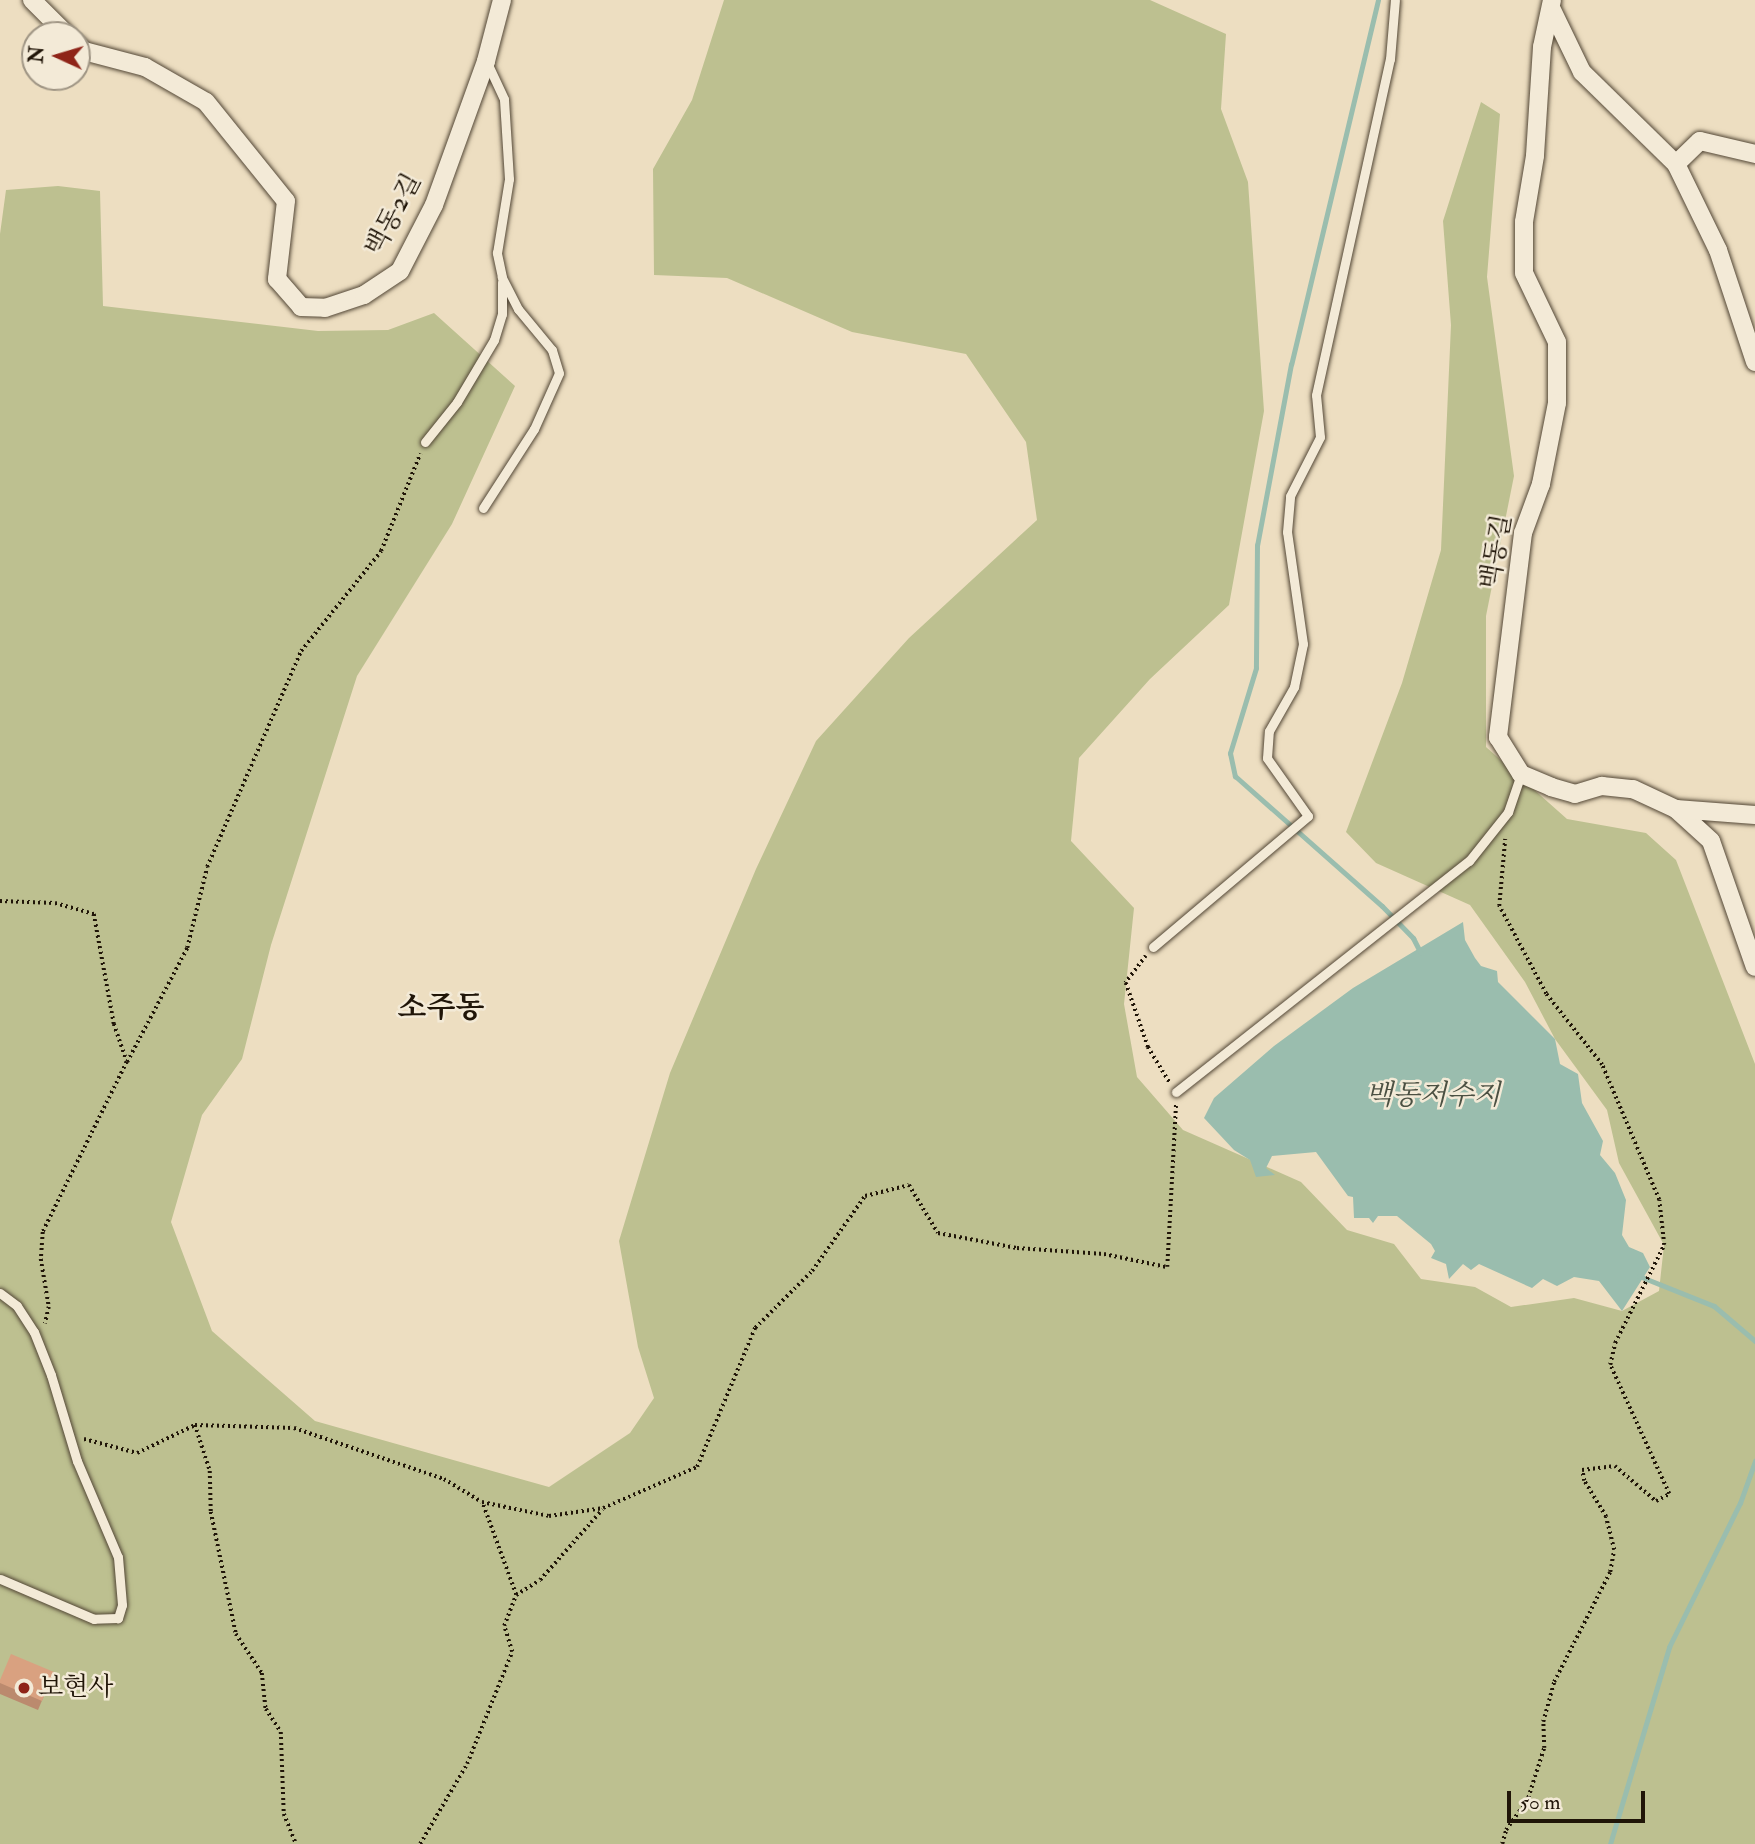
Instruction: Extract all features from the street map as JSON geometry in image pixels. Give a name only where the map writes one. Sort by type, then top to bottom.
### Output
[{"type":"street","points":[[32,0],[53,21]]},
{"type":"street","name":"백동2길","points":[[91,53],[145,67],[206,102],[286,201],[277,279],[301,307],[325,308],[364,295],[400,271],[434,205],[486,61],[502,0]]},
{"type":"street","points":[[1552,5],[1582,72],[1676,164],[1718,250],[1755,362]]},
{"type":"street","name":"백동길","points":[[1521,774],[1498,737],[1522,544],[1541,484],[1557,403],[1557,342],[1524,273],[1542,47],[1552,5]]},
{"type":"street","points":[[1676,164],[1700,141],[1755,154]]},
{"type":"street","points":[[1521,774],[1575,794],[1602,786],[1633,789],[1676,809],[1711,841],[1755,967]]},
{"type":"street","points":[[1676,809],[1755,816]]},
{"type":"lane","points":[[1153,947],[1308,816],[1267,758],[1269,731],[1294,687],[1303,644],[1287,532],[1290,496],[1320,437],[1315,395],[1390,59],[1395,0]]},
{"type":"lane","points":[[425,442],[457,402],[494,340],[502,314],[502,277],[498,253],[509,180],[504,99],[486,61]]},
{"type":"lane","points":[[483,508],[534,429],[559,373],[552,350],[518,309],[502,277]]},
{"type":"lane","points":[[1176,1092],[1469,862],[1508,812],[1521,774]]},
{"type":"lane","points":[[0,1293],[17,1306],[40,1347],[68,1435],[118,1557],[124,1583],[118,1618],[94,1619],[68,1610],[11,1581],[0,1580]]},
{"type":"path","points":[[40,1347],[49,1307],[41,1259],[43,1232],[187,948],[207,867],[301,651],[381,551],[425,442]]},
{"type":"path","points":[[1502,1844],[1506,1830],[1528,1798],[1544,1748],[1543,1722],[1554,1682],[1610,1572],[1614,1550],[1606,1517],[1584,1481],[1582,1470],[1615,1466],[1656,1501],[1670,1494],[1610,1365],[1615,1343],[1664,1245],[1659,1200],[1602,1065],[1546,994],[1499,906],[1508,812]]},
{"type":"path","points":[[0,901],[55,903],[94,914],[114,1024],[127,1062]]},
{"type":"path","points":[[68,1435],[138,1453],[195,1425],[294,1428],[444,1479],[482,1502],[549,1516],[603,1508],[696,1467],[755,1328],[812,1271],[865,1196],[909,1185],[938,1233],[1017,1248],[1104,1254],[1167,1267],[1176,1169],[1176,1092],[1148,1047],[1126,983],[1153,947]]},
{"type":"path","points":[[195,1425],[210,1471],[211,1512],[236,1634],[262,1673],[267,1709],[281,1732],[284,1814],[296,1844]]},
{"type":"path","points":[[482,1502],[516,1595]]},
{"type":"path","points":[[420,1844],[467,1764],[512,1652],[504,1626],[516,1595],[540,1580],[603,1508]]},
{"type":"green space","points":[[724,0],[1150,0],[1226,34],[1221,109],[1248,182],[1264,411],[1229,605],[1150,679],[1079,758],[1071,841],[1134,908],[1124,1004],[1137,1077],[1183,1130],[1301,1182],[1347,1230],[1394,1244],[1421,1279],[1475,1287],[1511,1307],[1574,1298],[1622,1311],[1659,1291],[1664,1245],[1619,1163],[1607,1110],[1555,1039],[1525,982],[1470,905],[1376,863],[1346,832],[1402,683],[1441,550],[1451,325],[1443,221],[1481,102],[1500,114],[1487,277],[1514,476],[1486,616],[1486,747],[1567,819],[1646,833],[1676,860],[1755,1064],[1755,1844],[0,1844],[0,234],[6,190],[58,186],[100,191],[103,306],[318,331],[388,330],[434,313],[515,386],[452,524],[357,676],[271,945],[242,1059],[202,1115],[171,1222],[212,1331],[315,1421],[549,1487],[630,1433],[654,1398],[638,1347],[619,1241],[670,1073],[756,869],[816,741],[909,638],[1037,520],[1026,442],[966,354],[852,332],[727,278],[654,275],[653,169],[692,100]]},
{"type":"water","name":"백동저수지","points":[[1463,922],[1465,940],[1481,966],[1497,971],[1498,982],[1555,1039],[1560,1064],[1578,1074],[1582,1103],[1603,1141],[1600,1155],[1615,1173],[1626,1200],[1622,1235],[1629,1247],[1643,1253],[1650,1267],[1622,1311],[1599,1281],[1574,1277],[1557,1286],[1543,1279],[1532,1288],[1479,1264],[1471,1270],[1463,1264],[1449,1279],[1446,1264],[1431,1258],[1435,1251],[1431,1244],[1397,1216],[1378,1216],[1373,1223],[1369,1218],[1354,1218],[1353,1197],[1348,1196],[1316,1152],[1272,1156],[1266,1168],[1275,1175],[1256,1177],[1250,1160],[1234,1150],[1204,1118],[1214,1098],[1274,1046],[1353,988]]},
{"type":"building","name":"보현사","points":[[11,1654],[54,1672],[42,1701],[0,1683]]},
{"type":"waterway","points":[[1378,0],[1291,364],[1257,545],[1256,668],[1230,753],[1235,776],[1382,906],[1413,938],[1420,952]]},
{"type":"waterway","points":[[1639,1276],[1714,1306],[1755,1341]]},
{"type":"waterway","points":[[1610,1844],[1669,1647],[1740,1503],[1755,1461]]},
{"type":"place","name":"보현사","points":[[24,1688]]},
{"type":"district","name":"소주동","points":[[441,1008]]}]
